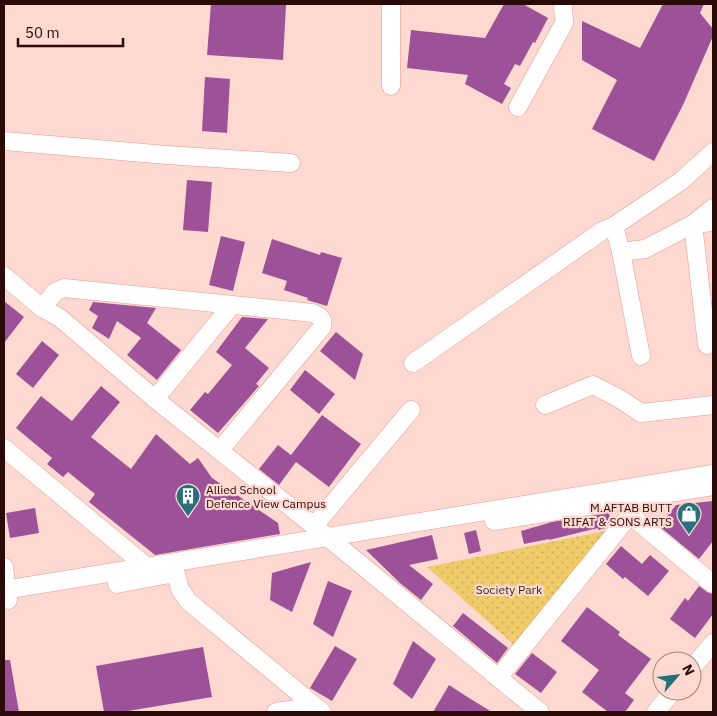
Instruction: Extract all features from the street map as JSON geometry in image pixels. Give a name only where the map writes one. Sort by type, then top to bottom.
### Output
[{"type":"street","points":[[391,4],[392,86]]},
{"type":"street","points":[[518,107],[564,23],[563,4]]},
{"type":"street","points":[[4,141],[167,155],[291,163]]},
{"type":"street","points":[[412,363],[602,231],[614,226],[681,181],[713,152]]},
{"type":"street","points":[[621,252],[644,249],[693,224],[713,208]]},
{"type":"street","points":[[693,224],[713,222]]},
{"type":"street","points":[[693,224],[707,345]]},
{"type":"street","points":[[614,226],[621,252],[641,356]]},
{"type":"street","points":[[4,276],[42,308],[60,318],[155,399],[334,542],[540,712]]},
{"type":"street","points":[[42,308],[55,292],[64,288],[313,313],[319,316],[323,323],[322,327],[220,450]]},
{"type":"street","points":[[155,399],[231,306]]},
{"type":"street","points":[[545,405],[593,385],[620,399],[641,414],[713,405]]},
{"type":"street","points":[[314,526],[411,410]]},
{"type":"street","points":[[4,448],[149,573]]},
{"type":"street","points":[[4,567],[6,595],[645,491],[713,474]]},
{"type":"street","points":[[498,678],[629,507],[645,491],[713,486]]},
{"type":"street","points":[[334,542],[629,507],[713,584]]},
{"type":"street","points":[[174,568],[180,589],[188,601],[322,712]]},
{"type":"street","points":[[702,656],[713,643]]},
{"type":"street","points":[[276,712],[297,709],[307,700]]},
{"type":"street","points":[[656,712],[665,701]]},
{"type":"green space","name":"Society Park","points":[[605,531],[514,645],[427,567]]},
{"type":"building","points":[[211,4],[286,5],[283,60],[207,55]]},
{"type":"building","points":[[504,4],[523,4],[548,18],[520,66],[515,64],[504,84],[511,88],[502,104],[465,84],[468,75],[407,68],[411,30],[485,38]]},
{"type":"building","points":[[663,4],[704,4],[700,13],[713,29],[713,36],[683,105],[654,161],[592,129],[617,80],[582,60],[582,21],[640,48]]},
{"type":"building","points":[[205,77],[230,79],[227,133],[202,131]]},
{"type":"building","points":[[187,180],[212,182],[208,232],[183,230]]},
{"type":"building","points":[[221,236],[245,242],[233,291],[209,285]]},
{"type":"building","points":[[272,239],[320,255],[321,252],[342,258],[327,306],[284,290],[287,281],[262,273]]},
{"type":"building","points":[[4,301],[24,317],[4,343]]},
{"type":"building","points":[[93,302],[156,308],[147,323],[181,350],[157,380],[127,355],[141,338],[117,321],[109,339],[92,328],[98,316],[89,310]]},
{"type":"building","points":[[242,317],[268,319],[245,348],[269,368],[256,384],[259,386],[218,433],[190,410],[205,392],[208,394],[232,365],[216,352]]},
{"type":"building","points":[[336,332],[363,354],[355,380],[320,351]]},
{"type":"building","points":[[42,341],[59,355],[33,388],[16,374]]},
{"type":"building","points":[[305,370],[335,394],[319,414],[290,390]]},
{"type":"building","points":[[101,386],[120,402],[91,437],[131,469],[156,434],[190,464],[198,458],[212,478],[278,523],[280,534],[155,555],[89,502],[95,494],[68,472],[63,477],[47,464],[52,458],[16,428],[41,396],[72,421]]},
{"type":"building","points":[[322,415],[361,444],[329,487],[296,462],[279,485],[259,469],[278,445],[291,455]]},
{"type":"building","name":"M.AFTAB BUTT RIFAT & SONS ARTS","points":[[713,501],[713,541],[699,559],[659,526],[676,505]]},
{"type":"building","points":[[35,508],[39,533],[10,538],[6,513]]},
{"type":"building","points":[[609,513],[611,522],[606,528],[598,530],[598,528],[524,544],[521,531],[552,522]]},
{"type":"building","points":[[476,530],[481,551],[469,554],[464,533]]},
{"type":"building","points":[[432,535],[438,559],[409,565],[433,584],[421,600],[400,583],[366,550]]},
{"type":"building","points":[[621,546],[642,564],[650,555],[669,571],[648,596],[625,577],[623,579],[606,564]]},
{"type":"building","points":[[311,562],[292,612],[270,600],[272,573]]},
{"type":"building","points":[[328,581],[352,591],[333,637],[313,624]]},
{"type":"building","points":[[699,586],[713,594],[713,614],[695,638],[670,619],[685,598],[688,601]]},
{"type":"building","points":[[587,607],[620,632],[618,635],[651,659],[625,693],[634,700],[625,712],[608,712],[582,692],[599,670],[561,641]]},
{"type":"building","points":[[463,613],[508,648],[497,663],[453,626]]},
{"type":"building","points":[[413,641],[436,659],[412,699],[393,684]]},
{"type":"building","points":[[335,646],[357,659],[332,701],[310,688]]},
{"type":"building","points":[[203,647],[212,697],[122,712],[104,712],[96,666]]},
{"type":"building","points":[[532,653],[557,672],[541,693],[515,674]]},
{"type":"building","points":[[4,660],[10,660],[19,712],[4,712]]},
{"type":"building","points":[[449,685],[469,698],[492,712],[433,712]]},
{"type":"place","name":"Allied School Defence View Campus","points":[[188,517]]},
{"type":"place","name":"M.AFTAB BUTT RIFAT & SONS ARTS","points":[[689,535]]}]
